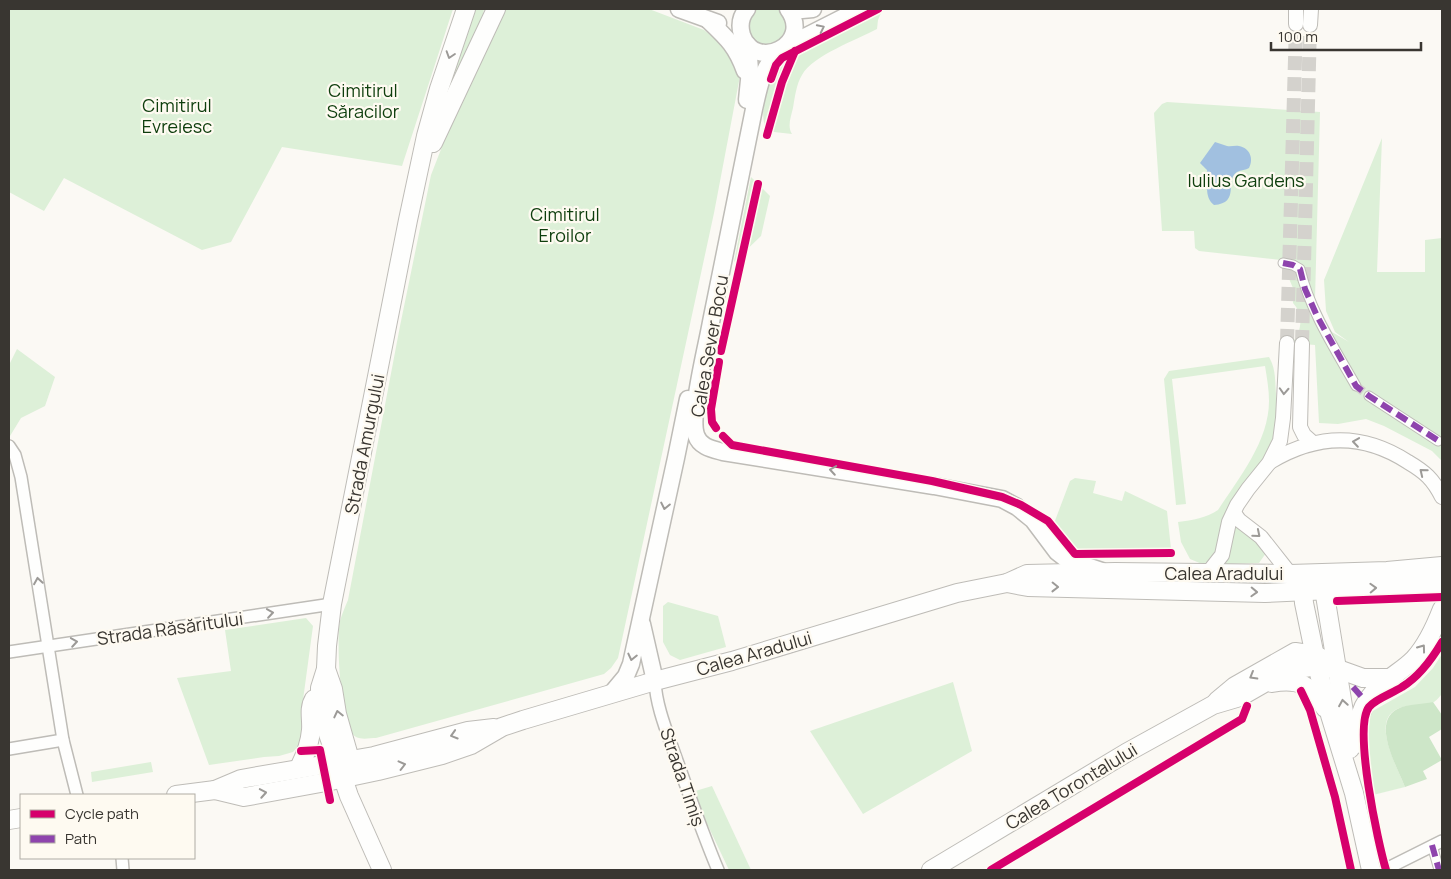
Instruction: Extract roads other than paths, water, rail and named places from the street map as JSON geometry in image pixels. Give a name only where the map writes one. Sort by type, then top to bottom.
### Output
[{"type":"main road","name":"Strada Amurgului","points":[[346,769],[324,722],[320,705],[320,688],[326,669],[332,604],[408,220],[432,113],[466,9]]},
{"type":"main road","name":"Strada Amurgului","points":[[408,220],[429,152],[496,9]]},
{"type":"main road","points":[[678,9],[731,30],[755,50],[771,53],[860,9]]},
{"type":"main road","name":"Calea Sever Bocu","points":[[611,694],[628,672],[642,614],[734,173],[749,86],[747,44],[742,35],[741,26],[742,17],[747,9]]},
{"type":"main road","points":[[790,9],[813,9]]},
{"type":"main road","name":"Calea Sever Bocu","points":[[790,9],[794,28],[792,37],[767,66],[758,94],[703,361],[694,414],[696,434],[702,444],[723,452],[934,486],[1002,500],[1017,507],[1033,520],[1057,552],[1066,559],[1097,570],[1115,572]]},
{"type":"main road","points":[[708,20],[728,39],[738,52],[749,86]]},
{"type":"main road","points":[[676,458],[702,444]]},
{"type":"main road","name":"Calea Aradului","points":[[215,790],[244,796],[346,769],[442,755],[471,745],[502,727],[655,681],[732,661],[957,593],[1007,583],[1027,574],[1115,572],[1290,574],[1387,571],[1442,566]]},
{"type":"main road","points":[[1354,793],[1353,769],[1324,589],[1321,578],[1314,572],[1307,577],[1303,591],[1306,612],[1330,716],[1354,793],[1371,870]]},
{"type":"main road","name":"Calea Aradului","points":[[1007,583],[1028,587],[1265,593],[1398,587],[1442,583]]},
{"type":"main road","points":[[1353,769],[1357,750],[1358,721],[1365,701],[1390,678],[1405,668],[1425,645],[1442,609]]},
{"type":"main road","points":[[1306,612],[1300,642],[1295,652],[1316,661],[1326,661],[1338,670],[1363,678],[1390,678]]},
{"type":"main road","points":[[642,614],[643,629],[655,681]]},
{"type":"main road","name":"Calea Torontalului","points":[[931,870],[1126,753],[1213,705],[1235,686],[1295,652]]},
{"type":"main road","name":"Calea Torontalului","points":[[1213,705],[1240,697],[1282,673],[1316,661]]},
{"type":"main road","name":"Strada Amurgului","points":[[326,669],[333,689],[346,769]]},
{"type":"main road","points":[[1260,686],[1286,681],[1303,684],[1318,697],[1330,716]]},
{"type":"main road","points":[[300,768],[309,744],[311,730],[310,705],[320,688]]},
{"type":"main road","name":"Calea Aradului","points":[[184,794],[215,790],[241,779],[300,768],[346,769]]},
{"type":"main road","points":[[346,769],[370,841],[382,870]]},
{"type":"street","points":[[1296,9],[1303,24],[1311,9]]},
{"type":"street","points":[[1283,263],[1300,269],[1305,289],[1317,316],[1356,386]]},
{"type":"street","points":[[1207,574],[1222,555],[1229,522],[1248,489],[1270,463],[1280,441],[1287,343]]},
{"type":"street","points":[[1302,344],[1300,427],[1304,435],[1313,443]]},
{"type":"street","points":[[1369,396],[1438,441]]},
{"type":"street","points":[[1270,463],[1284,454],[1313,443],[1348,440],[1381,447],[1397,454],[1427,474],[1436,485],[1442,497]]},
{"type":"street","points":[[9,446],[17,460],[21,476],[64,740],[76,794]]},
{"type":"street","points":[[1234,513],[1239,520],[1261,537],[1303,591]]},
{"type":"street","name":"Strada Răsăritului","points":[[9,652],[332,604]]},
{"type":"street","name":"Strada Timiș","points":[[655,681],[668,735],[699,824],[718,870]]},
{"type":"street","points":[[9,749],[64,740]]},
{"type":"street","points":[[1384,870],[1437,843],[1439,870]]},
{"type":"water","points":[[1215,142],[1227,146],[1243,147],[1250,154],[1251,161],[1249,168],[1237,172],[1233,176],[1230,196],[1227,200],[1214,205],[1207,193],[1207,170],[1200,163]]},
{"type":"tunnel","points":[[1287,343],[1296,24]]},
{"type":"tunnel","points":[[1302,344],[1310,25]]},
{"type":"tunnel","points":[[1356,386],[1369,396]]},
{"type":"park label","name":"Cimitirul Săracilor","points":[[363,100]]},
{"type":"park label","name":"Cimitirul Evreiesc","points":[[177,115]]},
{"type":"park label","name":"Iulius Gardens","points":[[1246,180]]},
{"type":"park label","name":"Cimitirul Eroilor","points":[[565,224]]}]
